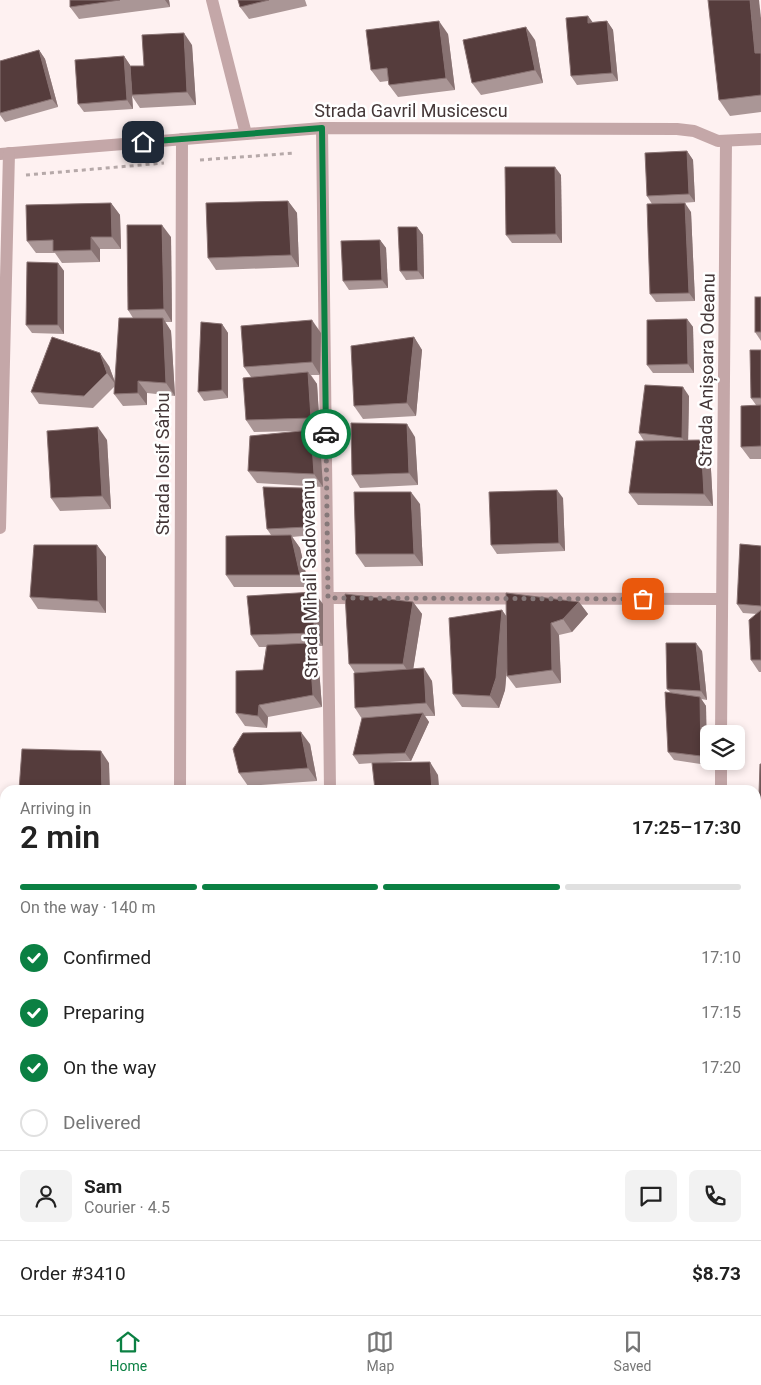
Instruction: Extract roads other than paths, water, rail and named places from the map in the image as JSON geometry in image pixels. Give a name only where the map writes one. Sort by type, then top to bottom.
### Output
[{"type":"street","points":[[212,0],[246,134]]},
{"type":"street","name":"Strada Gavril Musicescu","points":[[4,154],[322,128],[677,129],[694,131],[718,141],[761,139]]},
{"type":"street","name":"Strada Mihail Sadoveanu","points":[[322,128],[330,785]]},
{"type":"street","name":"Strada Iosif Sârbu","points":[[180,785],[182,139]]},
{"type":"street","name":"Strada Anișoara Odeanu","points":[[721,725],[726,141]]},
{"type":"street","points":[[0,528],[8,176],[4,154]]},
{"type":"street","points":[[328,598],[722,599]]},
{"type":"street","points":[[721,770],[721,785]]}]
